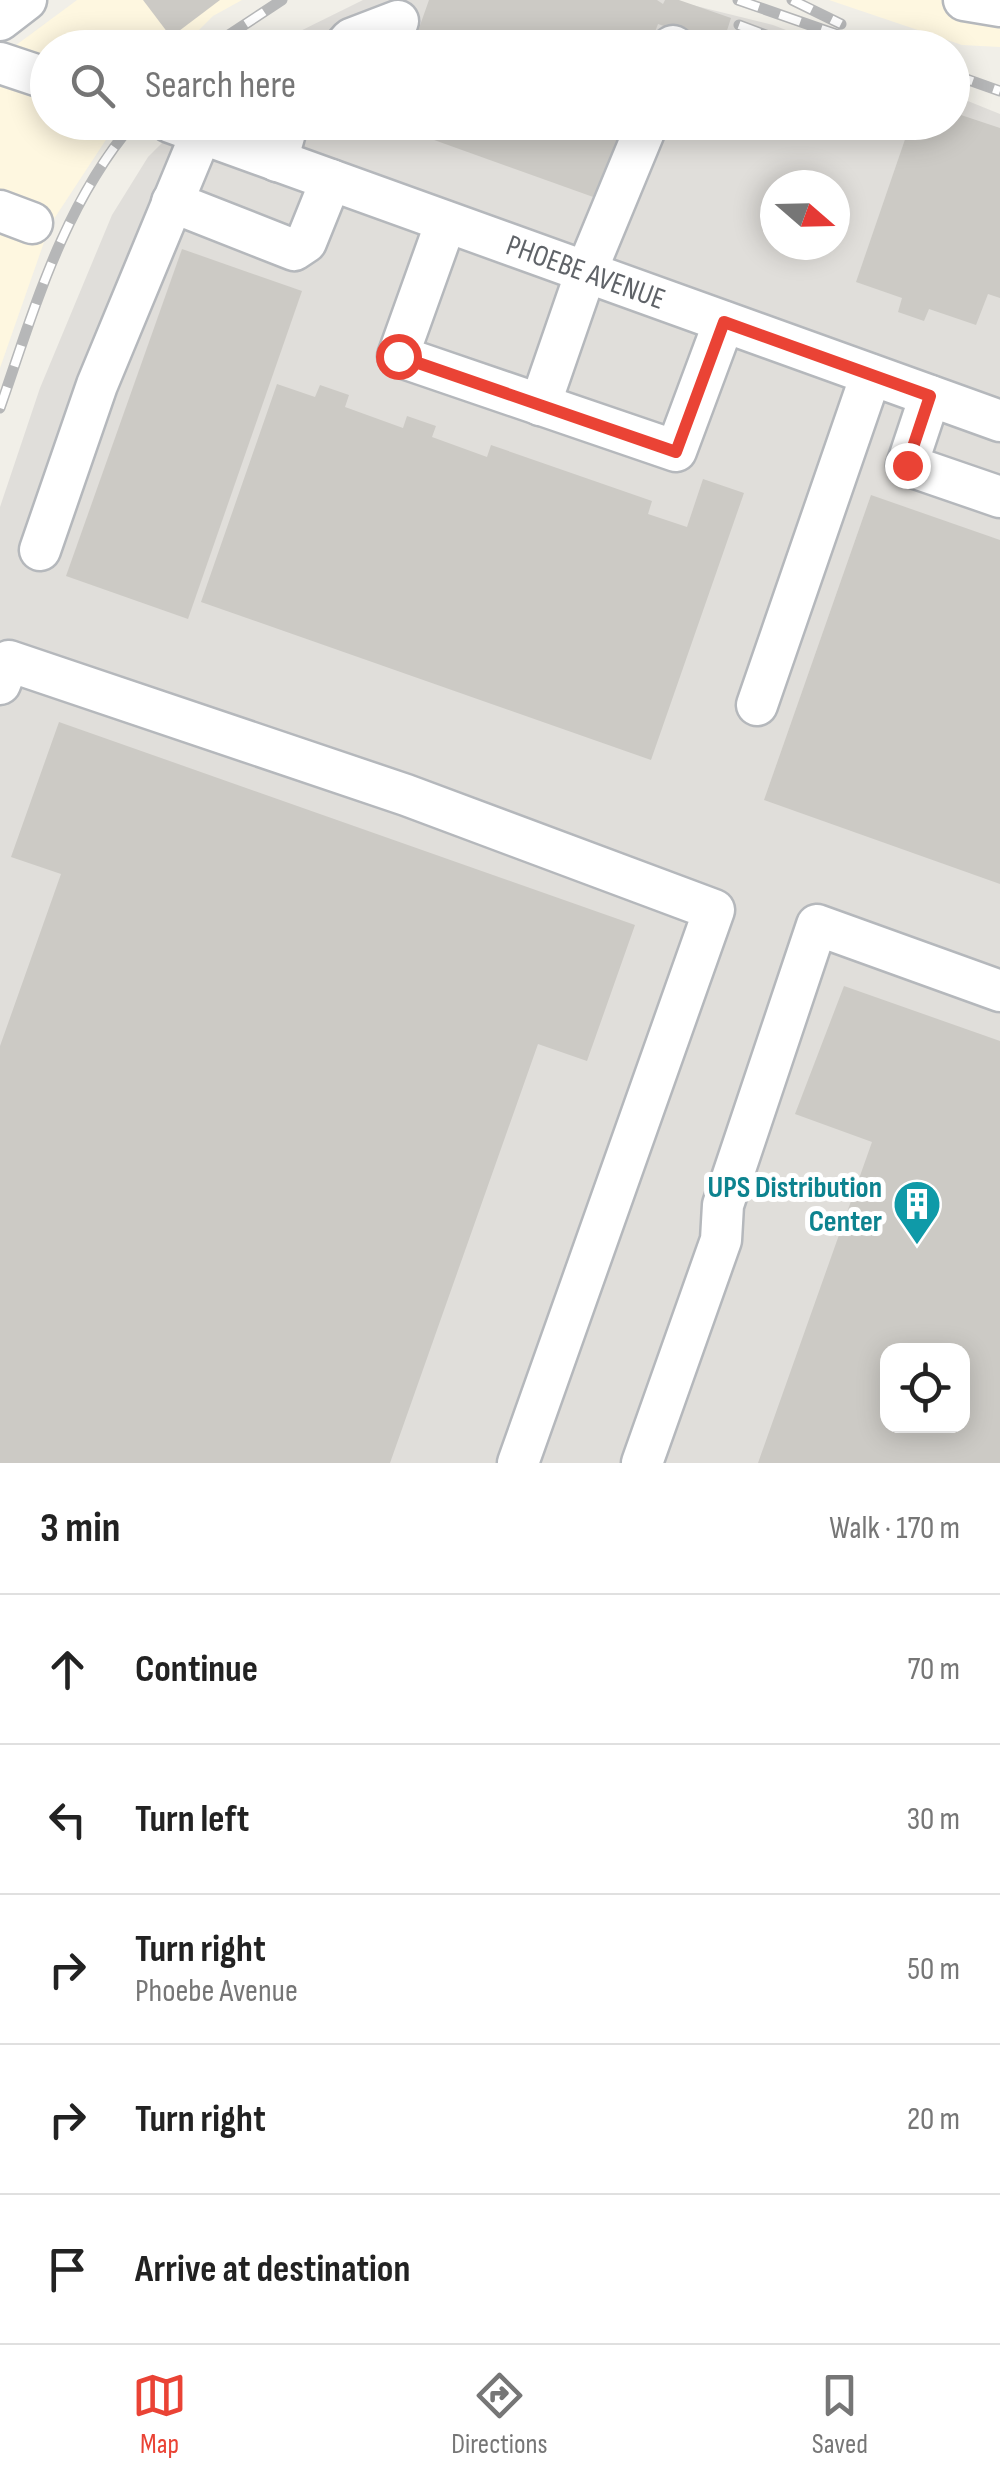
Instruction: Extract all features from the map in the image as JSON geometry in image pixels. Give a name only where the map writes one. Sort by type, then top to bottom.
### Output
[{"type":"street","points":[[0,20],[26,0]]},
{"type":"street","points":[[964,0],[1000,6]]},
{"type":"street","points":[[374,30],[398,21]]},
{"type":"street","points":[[0,63],[30,73]]},
{"type":"street","points":[[40,550],[97,385],[172,202],[183,140]]},
{"type":"street","name":"PHOEBE AVENUE","points":[[219,140],[1000,421]]},
{"type":"street","points":[[278,161],[283,140]]},
{"type":"street","points":[[540,404],[586,272],[641,140]]},
{"type":"street","points":[[172,202],[294,250],[306,242],[330,180]]},
{"type":"street","points":[[446,222],[398,356],[676,452],[724,322]]},
{"type":"street","points":[[757,705],[870,375]]},
{"type":"street","points":[[907,465],[930,396]]},
{"type":"street","points":[[846,445],[1000,497]]},
{"type":"street","points":[[0,684],[9,661],[406,796],[714,910],[518,1463]]},
{"type":"street","points":[[642,1463],[721,1240],[723,1205],[817,925],[1000,991]]},
{"type":"shaded area","points":[[77,0],[242,0],[213,16],[199,30],[36,30]]},
{"type":"shaded area","points":[[363,0],[672,0],[786,30],[302,30]]},
{"type":"shaded area","points":[[829,0],[1000,0],[1000,47],[970,45],[970,30],[918,30]]},
{"type":"shaded area","points":[[30,35],[30,140],[106,140],[50,225],[0,368],[0,57]]},
{"type":"shaded area","points":[[970,102],[1000,114],[1000,1463],[0,1463],[0,507],[40,388],[112,215],[148,157],[165,140],[970,140]]},
{"type":"building","points":[[143,0],[220,0],[180,30],[166,30]]},
{"type":"building","points":[[429,0],[657,0],[663,4],[665,0],[679,0],[731,18],[727,30],[675,30],[658,24],[656,30],[418,30]]},
{"type":"building","points":[[970,118],[1000,128],[1000,298],[988,294],[976,325],[929,309],[924,321],[898,312],[902,298],[856,282],[905,140],[970,140]]},
{"type":"building","points":[[434,140],[617,140],[596,198]]},
{"type":"building","points":[[182,249],[302,291],[188,619],[66,576]]},
{"type":"building","points":[[277,384],[315,397],[320,385],[349,395],[345,407],[403,428],[407,416],[436,426],[432,437],[487,457],[491,445],[652,501],[648,514],[687,527],[703,479],[744,493],[651,760],[201,602]]},
{"type":"building","points":[[871,495],[1000,540],[1000,884],[764,800]]},
{"type":"building","points":[[59,722],[635,925],[587,1061],[538,1044],[390,1463],[0,1463],[0,1046],[61,874],[11,857]]},
{"type":"building","name":"UPS Distribution Center","points":[[844,986],[1000,1041],[1000,1463],[758,1463],[872,1142],[795,1114]]},
{"type":"railway","points":[[236,30],[282,0]]},
{"type":"railway","points":[[738,0],[824,30]]},
{"type":"railway","points":[[792,0],[841,24]]},
{"type":"railway","points":[[739,25],[752,30]]},
{"type":"railway","points":[[970,80],[1000,91]]},
{"type":"railway","points":[[0,408],[39,295],[70,223],[120,140]]},
{"type":"place","name":"UPS Distribution Center","points":[[917,1246]]},
{"type":"route","points":[[398,356],[676,452],[724,322],[930,396],[907,465]]}]
